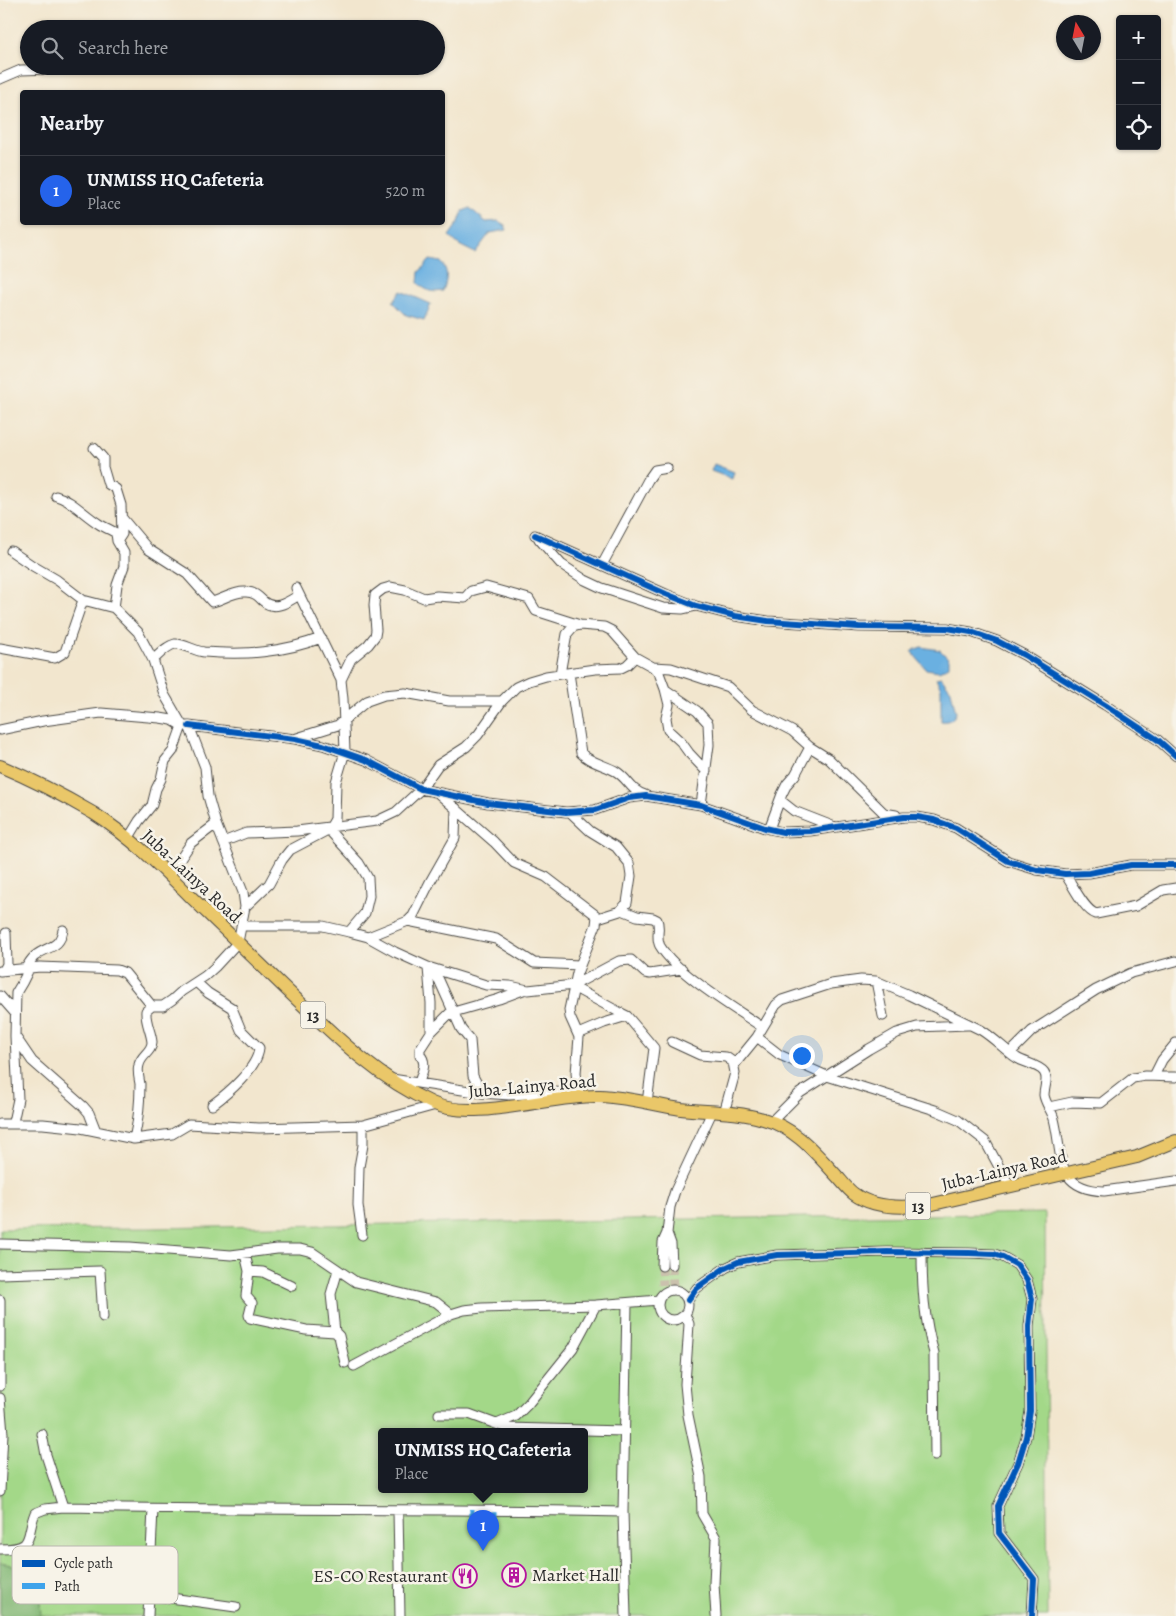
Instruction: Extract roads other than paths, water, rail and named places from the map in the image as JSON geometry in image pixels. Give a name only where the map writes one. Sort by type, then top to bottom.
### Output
[{"type":"main road","name":"Juba-Lainya Road","points":[[0,766],[94,814],[128,839],[328,1029],[374,1070],[436,1105],[465,1110],[519,1105],[579,1094],[752,1116],[772,1121],[795,1133],[854,1194],[868,1201],[891,1206],[918,1206],[1010,1187],[1137,1157],[1176,1141]]},
{"type":"street","points":[[0,79],[20,70]]},
{"type":"street","points":[[94,448],[103,458],[102,467],[108,484],[116,489],[121,505],[122,534],[117,540]]},
{"type":"street","points":[[602,565],[648,480],[655,470],[667,468]]},
{"type":"street","points":[[56,496],[66,499],[98,524],[116,533],[117,540],[124,553],[124,566],[117,585],[114,608]]},
{"type":"street","points":[[122,518],[148,549],[187,574],[211,602],[230,594],[245,592],[257,595],[265,603],[281,605],[298,591],[341,680],[345,752],[336,782],[336,812],[329,828],[290,850],[282,860],[269,884],[245,907]]},
{"type":"street","points":[[696,606],[682,609],[663,608],[594,584],[561,564],[535,535],[666,594],[696,606],[735,616],[768,621],[859,627],[947,628],[971,632],[996,641],[1024,655],[1113,710],[1158,740],[1176,756]]},
{"type":"street","points":[[11,551],[57,580],[83,600],[114,608],[138,632],[153,660],[164,694],[186,726],[205,767],[208,796],[216,824],[243,892],[245,907],[238,942],[205,976],[162,1006],[152,1006],[146,1011],[145,1020],[151,1034],[152,1043],[150,1050],[143,1056],[139,1064],[139,1098],[134,1139]]},
{"type":"street","points":[[341,680],[351,659],[368,645],[375,636],[375,596],[383,589],[398,588],[424,598],[437,596],[465,598],[471,591],[486,587],[529,599],[536,611],[580,625],[609,629],[616,634],[635,657],[653,667],[662,677],[669,705],[666,718],[668,730],[706,771]]},
{"type":"street","points":[[0,648],[55,658],[64,652],[83,600]]},
{"type":"street","points":[[580,625],[573,627],[567,634],[565,673],[581,753],[619,773],[635,792],[646,796],[701,805],[769,829],[783,832],[837,828],[917,816],[956,828],[1008,861],[1037,870],[1065,874],[1090,873],[1131,864],[1176,865]]},
{"type":"street","points":[[153,660],[168,647],[177,644],[198,652],[249,653],[293,648],[321,638]]},
{"type":"street","points":[[223,842],[246,833],[329,828],[387,817],[396,812],[421,789],[438,765],[466,747],[478,735],[502,701],[516,687],[529,681],[565,673],[621,668],[635,657]]},
{"type":"street","points":[[653,667],[671,668],[728,688],[752,710],[790,729],[810,747],[836,765],[884,813],[904,817]]},
{"type":"street","points":[[666,689],[697,711],[708,723],[709,737],[701,805]]},
{"type":"street","points":[[295,739],[334,726],[372,699],[398,693],[449,701],[502,701]]},
{"type":"street","points":[[0,730],[43,721],[100,713],[160,718],[172,720],[186,726],[323,744],[366,760],[421,789],[488,803],[570,812],[595,810],[629,798],[646,796]]},
{"type":"street","points":[[128,839],[152,805],[165,761],[186,726]]},
{"type":"street","points":[[769,829],[787,784],[795,775],[810,747]]},
{"type":"street","points":[[438,793],[494,842],[514,863],[546,877],[598,918]]},
{"type":"street","points":[[780,800],[794,811],[837,828]]},
{"type":"street","points":[[368,937],[408,921],[417,911],[430,882],[455,838],[456,808]]},
{"type":"street","points":[[570,812],[590,831],[616,847],[630,864],[631,876],[627,903],[622,910],[598,918]]},
{"type":"street","points":[[169,876],[191,843],[216,824]]},
{"type":"street","points":[[329,828],[359,863],[368,878],[369,896],[365,913],[349,932]]},
{"type":"street","points":[[1065,874],[1083,900],[1085,907],[1096,914],[1136,906],[1163,890],[1176,888]]},
{"type":"street","points":[[622,910],[637,916],[657,920],[659,944],[668,957],[724,1002],[762,1027]]},
{"type":"street","points":[[387,1078],[482,1093],[509,1095],[579,1094],[576,1073],[579,1041],[578,1034],[570,1018],[569,1010],[580,965],[598,918]]},
{"type":"street","points":[[408,921],[496,939],[534,963],[580,965]]},
{"type":"street","points":[[241,926],[323,926],[368,937],[428,967],[486,985],[510,986],[523,990],[574,986],[619,961],[631,960],[645,973],[650,974],[682,969]]},
{"type":"street","points":[[13,1122],[18,1099],[15,1036],[16,992],[36,954],[56,945],[61,939],[63,930]]},
{"type":"street","points":[[2,971],[7,964],[6,933]]},
{"type":"street","points":[[1010,1053],[1032,1031],[1096,990],[1132,973],[1176,961]]},
{"type":"street","points":[[2,971],[40,967],[117,970],[125,973],[152,1006]]},
{"type":"street","points":[[428,967],[439,980],[461,1029],[470,1040],[473,1076],[482,1093]]},
{"type":"street","points":[[428,967],[432,1032]]},
{"type":"street","points":[[662,1266],[663,1242],[667,1233],[670,1208],[675,1191],[734,1082],[735,1064],[757,1037],[776,1004],[786,998],[847,981],[876,981],[909,994],[990,1036],[1010,1053],[1042,1070],[1045,1074],[1044,1093],[1054,1118],[1060,1157],[1067,1174],[1078,1186],[1094,1191],[1104,1191],[1176,1180]]},
{"type":"street","points":[[876,981],[883,1016]]},
{"type":"street","points":[[196,982],[208,994],[232,1008],[241,1030],[260,1048],[249,1070],[234,1088],[212,1105]]},
{"type":"street","points":[[574,986],[627,1016],[654,1048],[647,1103]]},
{"type":"street","points":[[419,1083],[424,1064],[424,1059],[420,1055],[420,1049],[446,1016],[453,1012],[523,990]]},
{"type":"street","points":[[0,996],[15,1013]]},
{"type":"street","points":[[578,1034],[604,1022],[627,1016]]},
{"type":"street","points":[[772,1121],[800,1093],[869,1049],[908,1029],[967,1024]]},
{"type":"street","points":[[15,1036],[32,1061],[89,1113],[96,1131]]},
{"type":"street","points":[[757,1037],[780,1055],[827,1076],[935,1110],[958,1120],[985,1141],[1010,1187]]},
{"type":"street","points":[[672,1042],[700,1055],[726,1057],[735,1064]]},
{"type":"street","points":[[1154,1076],[1162,1060],[1176,1044]]},
{"type":"street","points":[[1049,1107],[1072,1102],[1101,1103],[1133,1078],[1154,1076],[1176,1077]]},
{"type":"street","points":[[0,1124],[43,1124],[80,1128],[134,1139],[172,1134],[190,1124],[259,1128],[363,1126],[436,1105]]},
{"type":"street","points":[[362,1234],[358,1205],[363,1126]]},
{"type":"street","points":[[667,1233],[672,1244],[672,1265]]},
{"type":"street","points":[[0,1244],[130,1247],[206,1254],[245,1254],[277,1249],[300,1249],[312,1252],[356,1282],[436,1302],[451,1314]]},
{"type":"street","points":[[922,1252],[922,1289],[930,1340],[934,1353],[935,1456]]},
{"type":"street","points":[[662,1285],[659,1310],[666,1318],[677,1320],[685,1314],[688,1308],[688,1300],[697,1288],[725,1268],[738,1262],[776,1255],[922,1252],[994,1254],[1016,1265],[1027,1280],[1032,1299],[1029,1326],[1030,1411],[1026,1437],[1018,1463],[998,1506],[999,1533],[1034,1579],[1032,1616]]},
{"type":"street","points":[[245,1254],[249,1271],[246,1296],[252,1303],[249,1315],[251,1319],[306,1330],[335,1332]]},
{"type":"street","points":[[338,1270],[331,1294],[335,1332],[339,1336],[350,1365],[451,1314],[464,1310],[627,1304],[659,1298],[674,1287],[682,1292],[688,1300]]},
{"type":"street","points":[[0,1274],[100,1271],[103,1317]]},
{"type":"street","points":[[249,1271],[263,1272],[292,1286]]},
{"type":"street","points":[[0,1300],[0,1386]]},
{"type":"street","points":[[626,1616],[623,1430],[627,1304]]},
{"type":"street","points":[[497,1424],[516,1416],[528,1404],[573,1348],[596,1305]]},
{"type":"street","points":[[685,1314],[689,1324],[685,1384],[688,1415],[701,1477],[702,1514],[716,1538],[714,1584],[716,1616]]},
{"type":"street","points":[[0,1398],[4,1434],[0,1490]]},
{"type":"street","points":[[439,1414],[469,1414],[507,1428]]},
{"type":"street","points":[[588,1431],[623,1430]]},
{"type":"street","points":[[42,1434],[46,1455],[63,1507]]},
{"type":"street","points":[[21,1546],[26,1544],[30,1537],[35,1513],[45,1509],[63,1507],[154,1509],[462,1509],[623,1512]]},
{"type":"street","points":[[152,1546],[154,1509]]},
{"type":"street","points":[[398,1510],[400,1616]]},
{"type":"street","points":[[178,1599],[236,1607]]},
{"type":"water","points":[[470,208],[486,222],[498,221],[505,225],[507,230],[490,233],[475,253],[459,245],[449,236],[459,222],[463,211]]},
{"type":"water","points":[[430,260],[441,262],[445,269],[446,279],[443,291],[429,291],[418,283],[419,272]]},
{"type":"water","points":[[401,291],[431,304],[424,320],[406,315],[393,302]]},
{"type":"water","points":[[714,464],[734,472],[732,479],[711,471]]},
{"type":"water","points":[[921,647],[940,650],[949,659],[949,666],[939,671],[926,669],[911,651]]},
{"type":"water","points":[[941,677],[951,690],[956,713],[952,719],[946,721],[941,721],[941,688],[936,678]]},
{"type":"tunnel","points":[[672,1265],[673,1285]]},
{"type":"tunnel","points":[[662,1266],[663,1285]]},
{"type":"place","name":"UNMISS HQ Cafeteria","points":[[483,1551]]},
{"type":"place","name":"Market Hall","points":[[514,1575]]},
{"type":"place","name":"ES-CO Restaurant","points":[[465,1576]]}]
